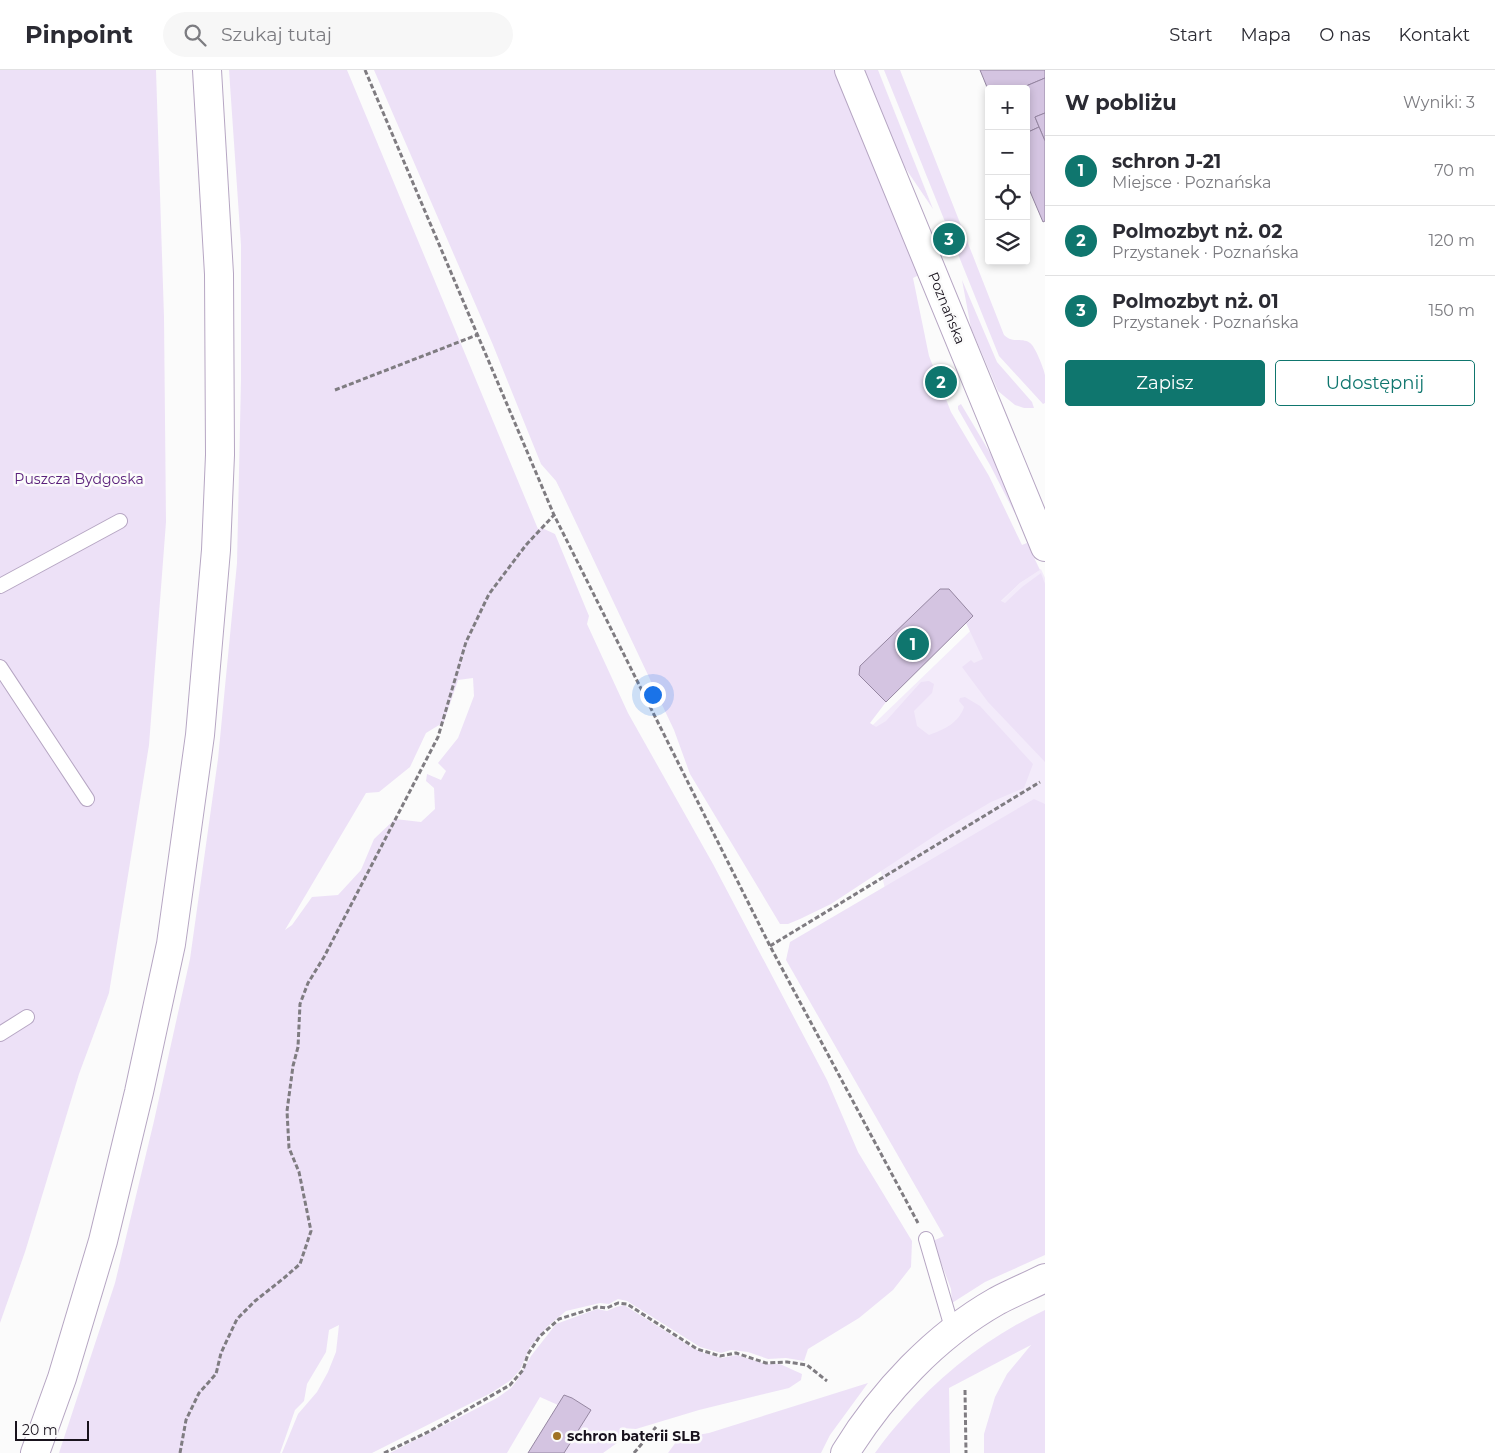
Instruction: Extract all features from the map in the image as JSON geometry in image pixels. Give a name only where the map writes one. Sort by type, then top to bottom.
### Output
[{"type":"main road","points":[[35,1453],[62,1378],[103,1241],[139,1092],[171,944],[200,735],[215,559],[220,455],[219,274],[207,70]]},
{"type":"main road","name":"Poznańska","points":[[850,70],[1045,547]]},
{"type":"main road","points":[[845,1453],[892,1388],[947,1336],[996,1302],[1045,1278]]},
{"type":"lane","points":[[0,586],[120,521]]},
{"type":"lane","points":[[0,667],[87,800]]},
{"type":"lane","points":[[0,1034],[27,1017]]},
{"type":"lane","points":[[926,1239],[954,1331]]},
{"type":"path","points":[[365,70],[554,515],[770,946],[926,1239]]},
{"type":"path","points":[[335,390],[477,335]]},
{"type":"path","points":[[180,1453],[186,1420],[199,1393],[216,1374],[221,1353],[237,1319],[255,1301],[300,1264],[311,1231],[299,1172],[289,1148],[287,1111],[293,1066],[298,1047],[300,1004],[308,983],[324,957],[438,737],[466,642],[489,594],[526,545],[554,515]]},
{"type":"path","points":[[770,946],[1040,782]]},
{"type":"path","points":[[384,1453],[430,1431],[510,1385],[523,1370],[528,1354],[540,1336],[559,1319],[597,1307],[607,1308],[618,1303],[627,1304],[697,1348],[720,1356],[736,1353],[766,1363],[787,1362],[807,1366],[827,1381]]},
{"type":"path","points":[[965,1390],[966,1453]]},
{"type":"path","points":[[634,1453],[656,1428]]},
{"type":"shaded area","points":[[1041,569],[1045,578],[1045,852],[888,902],[852,745],[1020,583]]},
{"type":"green space","name":"Puszcza Bydgoska","points":[[0,70],[156,70],[164,317],[166,522],[149,745],[109,993],[79,1074],[25,1252],[0,1323]]},
{"type":"green space","points":[[229,70],[347,70],[538,529],[542,528],[555,534],[589,616],[587,624],[628,713],[713,864],[827,1080],[858,1152],[912,1241],[911,1267],[893,1290],[859,1318],[808,1349],[804,1361],[786,1358],[768,1359],[748,1352],[731,1350],[721,1353],[700,1347],[627,1301],[618,1299],[609,1304],[600,1303],[566,1311],[548,1326],[530,1347],[520,1370],[511,1380],[491,1393],[372,1453],[282,1453],[298,1414],[317,1392],[328,1372],[336,1352],[339,1325],[329,1330],[326,1352],[307,1384],[304,1401],[295,1410],[280,1453],[59,1453],[115,1283],[190,959],[218,759],[237,563],[241,380],[241,245]],"holes":[[[473,678],[474,696],[458,738],[438,763],[446,771],[441,780],[427,774],[426,781],[434,788],[435,809],[421,822],[395,819],[374,839],[361,870],[338,895],[312,897],[292,925],[285,930],[366,793],[379,792],[410,767],[426,733],[444,722],[458,680]]]},
{"type":"green space","points":[[374,70],[834,70],[919,275],[913,278],[929,356],[951,412],[989,476],[1022,545],[1027,543],[1040,570],[1020,583],[1001,601],[1005,603],[1041,573],[1045,584],[1045,762],[988,702],[962,667],[971,660],[974,663],[983,659],[966,623],[886,702],[870,723],[876,727],[886,721],[921,682],[929,681],[934,684],[932,693],[914,711],[917,726],[929,735],[945,728],[962,713],[964,707],[959,701],[960,698],[965,697],[980,706],[1033,764],[1024,788],[991,802],[942,831],[831,904],[788,924],[780,924],[690,774],[674,730],[562,493],[556,481],[541,464],[493,345]]},
{"type":"green space","points":[[864,70],[878,70],[933,209],[902,163]]},
{"type":"green space","points":[[884,70],[900,70],[1004,335],[1014,340],[1027,341],[1037,353],[1045,375],[1045,403],[1043,404],[999,356]]},
{"type":"green space","points":[[962,280],[997,362],[1032,402],[1034,408],[1024,408],[1015,405],[998,391],[971,328]]},
{"type":"green space","points":[[961,404],[999,468],[1027,537],[990,465],[958,409],[958,406]]},
{"type":"green space","points":[[1034,799],[1045,804],[1045,1255],[985,1282],[952,1303],[951,1289],[933,1241],[944,1236],[786,960],[790,942]]},
{"type":"green space","points":[[624,1305],[691,1347],[704,1353],[721,1358],[737,1355],[766,1364],[780,1364],[802,1374],[801,1380],[789,1388],[699,1410],[636,1429],[621,1428],[617,1443],[603,1453],[564,1453],[591,1410],[564,1395],[558,1405],[540,1397],[507,1453],[390,1453],[497,1398],[511,1388],[531,1356],[556,1324],[597,1309],[607,1311]]},
{"type":"green space","points":[[1045,1310],[1045,1453],[984,1453],[984,1434],[995,1397],[1007,1374],[1031,1345],[949,1388],[950,1453],[875,1453],[919,1401],[952,1370],[987,1343]]},
{"type":"green space","points":[[868,1383],[830,1435],[821,1453],[668,1453],[679,1438],[709,1433]]},
{"type":"building","points":[[980,70],[1045,70],[1045,78],[1028,85],[986,85]]},
{"type":"building","points":[[1045,78],[1045,113],[1035,117],[1039,127],[1030,131],[1030,85],[1028,85]]},
{"type":"building","points":[[1045,113],[1045,141],[1035,117]]},
{"type":"building","points":[[1039,127],[1045,141],[1045,221],[1043,222],[1030,191],[1030,131]]},
{"type":"building","points":[[940,589],[949,589],[973,616],[886,702],[859,675],[860,666]]},
{"type":"building","name":"schron baterii SLB","points":[[564,1395],[591,1410],[564,1453],[528,1453]]},
{"type":"place","name":"Polmozbyt nż. 01","points":[[949,239]]},
{"type":"place","name":"Polmozbyt nż. 02","points":[[941,382]]},
{"type":"place","name":"schron J-21","points":[[913,644]]},
{"type":"place","name":"schron baterii SLB","points":[[557,1436]]}]
